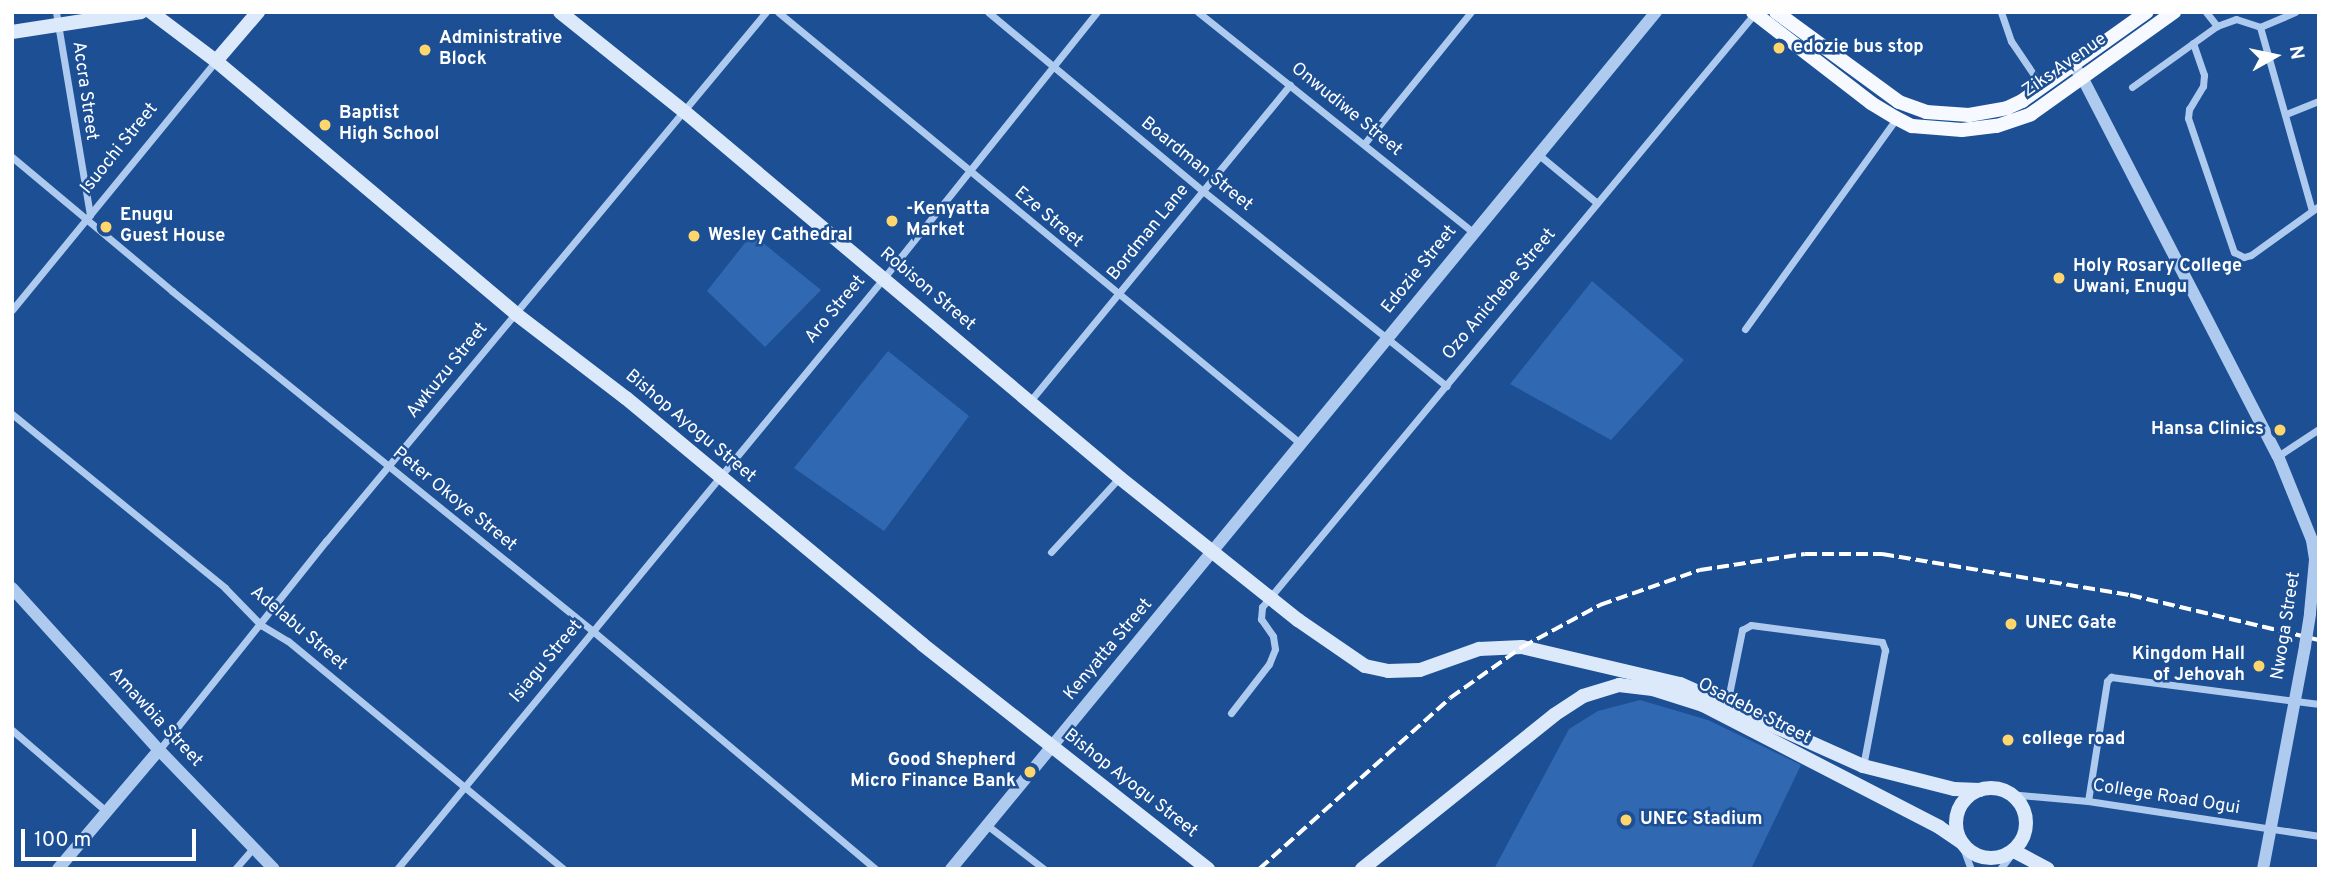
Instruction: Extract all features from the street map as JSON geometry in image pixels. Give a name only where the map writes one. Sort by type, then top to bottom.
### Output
[{"type":"main road","points":[[12,32],[57,20],[141,12]]},
{"type":"main road","name":"Bishop Ayogu Street","points":[[151,12],[216,61],[516,314],[626,398],[1052,747],[1208,869]]},
{"type":"main road","name":"Isuochi Street","points":[[216,61],[258,12]]},
{"type":"main road","name":"Robison Street","points":[[560,12],[685,111],[1031,400],[1120,478],[1270,597]]},
{"type":"main road","name":"Ziks Avenue","points":[[1776,12],[1866,80],[1914,109],[1969,115],[2007,108],[2043,88],[2147,12]]},
{"type":"main road","name":"Ziks Avenue","points":[[1755,13],[1871,103],[1912,126],[1932,129],[1997,126],[2031,114],[2174,12]]},
{"type":"main road","name":"Osadebe Street","points":[[1270,597],[1354,659],[1377,670],[1420,670],[1471,652],[1496,647],[1522,647],[1615,666],[1680,684],[1863,766],[1900,773],[1954,789],[1980,790]]},
{"type":"main road","points":[[1610,687],[1615,666]]},
{"type":"main road","name":"Osadebe Street","points":[[1362,869],[1554,715],[1583,696],[1610,687],[1653,689],[1703,705],[1939,827],[1961,842]]},
{"type":"main road","points":[[1991,789],[2009,794],[2022,808],[2025,818],[2022,838],[2014,850],[1988,858],[1968,850],[1961,842],[1956,822],[1958,812],[1963,802],[1980,790],[1991,789]]},
{"type":"main road","points":[[2014,850],[2048,869]]},
{"type":"street","name":"Awkuzu Street","points":[[159,750],[326,541],[766,12]]},
{"type":"street","name":"Eze Street","points":[[778,12],[1301,444]]},
{"type":"street","name":"Boardman Street","points":[[988,12],[1203,191],[1446,386]]},
{"type":"street","name":"Aro Street","points":[[718,475],[883,278],[967,170],[1097,12]]},
{"type":"street","name":"Onwudiwe Street","points":[[1198,12],[1474,233]]},
{"type":"street","points":[[1364,144],[1471,12]]},
{"type":"street","name":"Edozie Street","points":[[1214,551],[1656,12]]},
{"type":"street","points":[[2001,12],[2017,50],[2043,88]]},
{"type":"street","points":[[2206,12],[2217,26]]},
{"type":"street","points":[[2132,87],[2217,26],[2236,19],[2260,27],[2295,12]]},
{"type":"street","name":"Ozo Anichebe Street","points":[[1270,597],[1755,13]]},
{"type":"street","name":"Accra Street","points":[[57,20],[88,218]]},
{"type":"street","points":[[2193,43],[2204,75],[2203,86],[2189,109],[2188,118],[2234,252],[2244,257],[2251,255],[2315,208],[2260,27]]},
{"type":"street","name":"Isuochi Street","points":[[12,310],[216,61]]},
{"type":"street","name":"Nwoga Street","points":[[2073,65],[2083,79],[2278,456],[2312,540],[2317,563],[2310,613],[2263,869]]},
{"type":"street","name":"Bordman Lane","points":[[1031,400],[1290,85]]},
{"type":"street","points":[[2286,114],[2319,101]]},
{"type":"street","points":[[1745,328],[1896,118]]},
{"type":"street","points":[[1539,155],[1597,203]]},
{"type":"street","name":"Peter Okoye Street","points":[[12,157],[594,632],[875,869]]},
{"type":"street","name":"Adelabu Street","points":[[12,414],[225,588],[261,625],[288,641],[564,869]]},
{"type":"street","points":[[2278,456],[2319,429]]},
{"type":"street","name":"Isiagu Street","points":[[397,869],[594,632],[718,475]]},
{"type":"street","points":[[1051,552],[1120,478]]},
{"type":"street","name":"Kenyatta Street","points":[[951,869],[1214,551]]},
{"type":"street","name":"Amawbia Street","points":[[12,588],[159,750],[274,869]]},
{"type":"street","points":[[1231,713],[1272,656],[1274,641],[1261,612],[1270,597]]},
{"type":"street","name":"Osadebe Street","points":[[1727,704],[1742,630],[1751,625],[1882,642],[1885,650],[1863,766]]},
{"type":"street","points":[[2088,801],[2107,681],[2111,677],[2319,704]]},
{"type":"street","points":[[12,730],[106,811]]},
{"type":"street","points":[[58,869],[159,750]]},
{"type":"street","name":"College Road Ogui","points":[[2009,794],[2088,801],[2319,836]]},
{"type":"street","points":[[988,826],[1044,869]]},
{"type":"street","points":[[1961,842],[1971,869]]},
{"type":"street","points":[[235,869],[254,847]]},
{"type":"street","points":[[2000,869],[2014,850]]},
{"type":"shaded area","points":[[752,234],[821,290],[765,347],[707,291]]},
{"type":"shaded area","points":[[1592,281],[1684,360],[1611,440],[1510,384]]},
{"type":"shaded area","points":[[888,351],[969,416],[884,531],[794,468]]},
{"type":"shaded area","points":[[1640,700],[1708,720],[1801,765],[1751,869],[1494,869],[1569,729],[1598,711]]},
{"type":"railway","points":[[1259,869],[1450,698],[1522,647],[1600,605],[1700,570],[1805,554],[1882,554],[2130,595],[2319,640]]},
{"type":"place","name":"edozie bus stop","points":[[1779,48]]},
{"type":"place","name":"Administrative Block","points":[[425,50]]},
{"type":"place","name":"Baptist High School","points":[[325,125]]},
{"type":"place","name":"-Kenyatta Market","points":[[892,221]]},
{"type":"place","name":"Enugu Guest House","points":[[106,227]]},
{"type":"place","name":"Wesley Cathedral","points":[[694,236]]},
{"type":"place","name":"Holy Rosary College Uwani, Enugu","points":[[2059,278]]},
{"type":"place","name":"Hansa Clinics","points":[[2280,430]]},
{"type":"place","name":"UNEC Gate","points":[[2011,624]]},
{"type":"place","name":"Kingdom Hall of Jehovah","points":[[2259,666]]},
{"type":"place","name":"college road","points":[[2008,740]]},
{"type":"place","name":"Good Shepherd Micro Finance Bank","points":[[1030,772]]},
{"type":"place","name":"UNEC Stadium","points":[[1626,820]]}]
